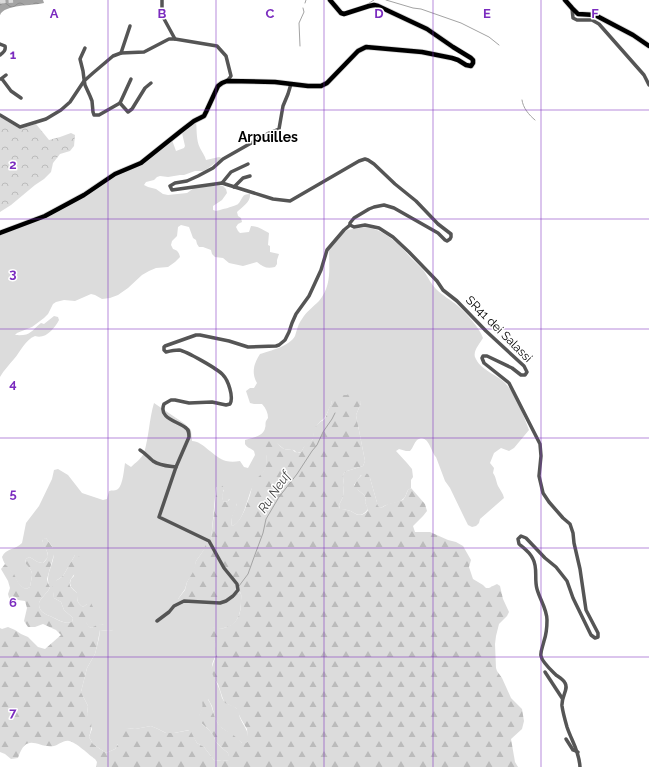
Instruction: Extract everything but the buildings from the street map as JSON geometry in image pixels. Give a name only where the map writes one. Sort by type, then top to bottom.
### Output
[{"type":"main road","points":[[0,233],[45,216],[84,195],[115,174],[141,164],[194,121],[204,116],[218,86],[222,83],[228,81],[275,82],[321,86],[334,78],[358,50],[366,47],[422,52],[452,58],[468,66],[473,64],[471,58],[452,47],[427,29],[378,6],[369,6],[344,14],[340,13],[330,0]]},
{"type":"main road","points":[[565,0],[578,14],[595,15],[649,46]]},
{"type":"street","points":[[162,0],[163,17],[175,39]]},
{"type":"street","points":[[572,8],[573,18],[577,20],[592,20],[599,24],[644,75],[649,85]]},
{"type":"street","points":[[121,53],[130,26]]},
{"type":"street","points":[[0,115],[20,126],[46,119],[61,110],[70,102],[84,81],[116,54],[144,52],[169,39],[217,46],[226,56],[231,76],[228,81]]},
{"type":"street","points":[[0,44],[6,48],[0,55]]},
{"type":"street","points":[[85,48],[80,59],[84,81],[92,101],[92,112],[94,115],[120,103],[131,79]]},
{"type":"street","points":[[6,75],[1,79],[15,94],[21,98]]},
{"type":"street","points":[[120,103],[128,112],[132,110],[145,88],[151,84]]},
{"type":"street","points":[[157,621],[174,606],[184,601],[226,601],[238,590],[237,584],[224,568],[209,541],[159,517],[176,467],[189,436],[189,432],[186,428],[168,418],[163,413],[162,408],[164,404],[171,400],[175,400],[189,402],[212,402],[228,405],[232,400],[227,380],[220,372],[187,352],[180,350],[166,352],[164,347],[196,335],[229,341],[248,347],[279,345],[285,340],[296,314],[309,296],[321,270],[327,250],[350,225],[354,218],[374,206],[394,208],[438,234],[445,240],[449,240],[451,237],[450,233],[438,224],[416,201],[374,164],[365,159],[358,161],[290,201],[271,198],[222,183],[172,190],[170,186],[175,183],[187,181],[198,176],[213,168],[223,159],[279,129],[283,106],[291,84]]},
{"type":"street","points":[[222,183],[231,172],[248,164]]},
{"type":"street","points":[[234,187],[243,178],[250,176]]},
{"type":"street","name":"SR41 dei Salassi","points":[[350,225],[354,227],[365,225],[378,228],[393,237],[437,281],[443,290],[457,301],[486,331],[524,366],[527,372],[524,375],[521,375],[512,368],[487,356],[483,356],[482,358],[484,363],[509,384],[540,444],[541,456],[539,476],[543,493],[549,502],[570,524],[580,569],[586,610],[598,633],[598,637],[595,638],[592,635],[573,598],[567,581],[556,567],[526,538],[521,536],[518,539],[519,544],[526,549],[534,559],[536,570],[536,588],[545,608],[547,621],[546,636],[541,654],[542,658],[543,661],[566,684],[565,692],[562,698],[564,715],[567,728],[578,752],[580,767]]},
{"type":"street","points":[[140,450],[154,462],[165,466],[176,467]]},
{"type":"street","points":[[545,672],[562,698]]},
{"type":"street","points":[[566,739],[573,750],[578,752]]},
{"type":"green space","points":[[0,117],[20,129],[36,124],[49,140],[71,133],[75,135],[74,146],[70,151],[60,154],[53,163],[51,172],[11,205],[0,212]]},
{"type":"green space","points":[[196,121],[198,142],[206,160],[219,157],[222,158],[203,171],[195,171],[184,175],[168,177],[160,176],[154,180],[146,182],[144,185],[168,195],[187,193],[194,188],[219,185],[223,186],[227,193],[222,200],[213,206],[213,210],[216,211],[237,205],[244,196],[250,194],[248,202],[237,212],[242,222],[236,227],[240,233],[249,232],[251,226],[254,226],[269,233],[268,245],[270,246],[270,252],[279,254],[275,267],[265,267],[257,262],[243,266],[229,263],[223,258],[215,257],[211,250],[199,247],[196,240],[193,238],[189,227],[181,225],[178,227],[177,236],[172,241],[171,245],[173,249],[178,252],[180,257],[175,262],[168,267],[156,268],[149,271],[118,295],[110,298],[102,299],[91,294],[75,301],[64,300],[56,302],[44,318],[32,327],[15,335],[27,334],[41,323],[44,324],[54,316],[58,317],[59,320],[55,326],[46,335],[39,337],[35,336],[28,340],[0,377],[0,235],[25,225],[118,174],[140,166],[172,140],[176,151],[184,148],[185,146],[182,133]]},
{"type":"green space","points":[[366,227],[379,231],[391,238],[424,271],[436,289],[458,306],[476,325],[483,338],[475,352],[477,361],[484,369],[505,383],[516,399],[529,430],[514,448],[509,451],[501,448],[494,453],[490,463],[494,468],[493,473],[504,498],[480,519],[476,526],[472,527],[468,525],[445,481],[436,457],[429,444],[421,438],[416,441],[410,451],[399,449],[396,451],[412,469],[413,477],[411,480],[411,488],[408,490],[404,498],[381,508],[378,506],[370,478],[361,475],[354,485],[366,498],[365,502],[368,509],[365,513],[360,515],[340,509],[339,505],[343,497],[344,473],[363,466],[365,461],[356,415],[361,403],[359,399],[360,395],[343,395],[331,401],[332,403],[326,415],[316,427],[313,439],[301,452],[297,453],[294,450],[284,449],[275,442],[266,455],[266,467],[252,488],[242,515],[236,524],[232,526],[232,517],[237,504],[229,499],[228,501],[224,502],[222,496],[224,490],[216,487],[211,540],[196,561],[194,572],[178,599],[178,603],[234,598],[240,592],[241,608],[237,620],[229,627],[210,627],[216,651],[212,663],[212,669],[222,698],[225,702],[235,707],[238,711],[247,731],[248,741],[246,743],[242,743],[219,726],[208,699],[199,716],[202,724],[213,735],[216,742],[228,753],[230,760],[214,760],[204,747],[197,743],[189,730],[166,733],[151,726],[135,729],[127,728],[115,749],[106,753],[93,744],[89,737],[92,729],[87,714],[88,706],[81,692],[87,668],[95,654],[100,630],[113,630],[102,624],[91,628],[86,623],[85,617],[87,604],[83,607],[78,603],[77,593],[71,587],[70,583],[74,576],[75,555],[63,576],[57,580],[53,590],[54,598],[61,602],[64,610],[73,618],[72,622],[67,623],[46,615],[39,606],[40,601],[50,587],[48,577],[54,554],[51,545],[46,538],[42,540],[48,557],[43,563],[37,562],[29,557],[26,559],[25,563],[32,572],[32,576],[30,587],[26,589],[18,583],[4,563],[2,557],[8,550],[22,543],[26,523],[39,506],[52,479],[54,470],[58,469],[68,475],[82,493],[103,500],[107,499],[109,491],[116,490],[120,487],[125,463],[131,467],[144,453],[154,403],[185,424],[191,430],[192,441],[200,444],[217,457],[229,462],[240,461],[244,467],[248,468],[255,455],[254,451],[245,444],[245,440],[262,433],[268,418],[265,407],[262,404],[250,403],[246,391],[250,388],[254,388],[257,383],[254,376],[256,361],[260,354],[279,348],[292,340],[304,316],[319,301],[326,289],[329,277],[329,250],[347,230]]},
{"type":"green space","points":[[353,390],[358,392],[360,395],[361,403],[356,415],[365,461],[363,466],[344,473],[343,497],[339,505],[340,509],[360,515],[368,510],[365,502],[366,498],[354,488],[355,484],[364,473],[368,474],[370,478],[378,506],[381,508],[388,504],[403,500],[408,490],[411,488],[425,504],[427,511],[413,526],[415,532],[430,532],[463,546],[471,560],[469,567],[473,579],[486,588],[497,584],[500,586],[503,599],[509,612],[499,624],[496,636],[496,668],[511,698],[522,709],[524,721],[522,729],[511,739],[515,762],[518,767],[96,767],[97,762],[95,759],[69,741],[54,746],[29,743],[21,750],[18,758],[11,759],[0,752],[0,628],[2,629],[8,627],[15,630],[28,637],[38,647],[45,649],[61,635],[56,630],[43,624],[35,627],[28,627],[24,621],[27,608],[25,601],[10,601],[8,594],[10,588],[1,569],[5,564],[14,574],[18,583],[26,589],[30,587],[32,572],[25,563],[26,559],[29,557],[41,563],[46,560],[48,554],[42,539],[46,538],[55,551],[47,579],[50,587],[39,603],[40,609],[44,613],[60,621],[67,623],[72,622],[73,618],[64,610],[61,602],[54,598],[52,586],[53,583],[63,576],[75,555],[79,556],[79,567],[71,579],[70,586],[77,593],[78,603],[83,607],[91,603],[93,607],[86,618],[87,624],[91,628],[99,624],[106,625],[114,630],[100,630],[95,654],[87,668],[81,692],[88,706],[87,714],[91,725],[89,737],[93,744],[106,753],[115,749],[118,744],[116,737],[119,730],[127,728],[135,729],[151,726],[166,733],[190,730],[197,743],[204,747],[214,760],[229,760],[228,753],[216,742],[213,735],[198,720],[202,707],[201,697],[205,696],[210,703],[215,718],[220,726],[242,743],[246,743],[248,741],[247,729],[236,708],[225,703],[218,684],[214,678],[211,670],[216,655],[215,642],[205,636],[205,632],[208,627],[224,628],[236,621],[240,610],[241,593],[240,592],[227,603],[220,604],[182,604],[178,603],[178,599],[185,590],[196,561],[207,542],[211,540],[217,485],[220,483],[224,488],[222,498],[224,502],[228,501],[232,497],[236,498],[237,505],[231,522],[232,526],[237,523],[242,516],[254,482],[265,468],[265,443],[269,435],[271,435],[282,448],[288,450],[292,449],[299,453],[301,452],[305,445],[313,439],[316,426],[325,418],[332,403],[329,399],[331,396],[341,392],[344,395],[347,395]]},
{"type":"water","points":[[4,0],[43,0],[44,3],[13,7],[3,11],[0,15],[0,2]]},
{"type":"waterway","points":[[366,5],[374,0]]},
{"type":"waterway","points":[[386,0],[421,9],[461,23],[489,37],[499,45]]},
{"type":"waterway","points":[[300,46],[299,23],[304,12],[303,8]]},
{"type":"waterway","points":[[522,100],[527,111],[535,120]]},
{"type":"waterway","name":"Ru Neuf","points":[[239,586],[248,574],[263,533],[266,519],[279,497],[317,445],[335,413]]},
{"type":"tunnel","points":[[0,1],[13,0]]},
{"type":"district","name":"Arpuilles","points":[[268,137]]}]
